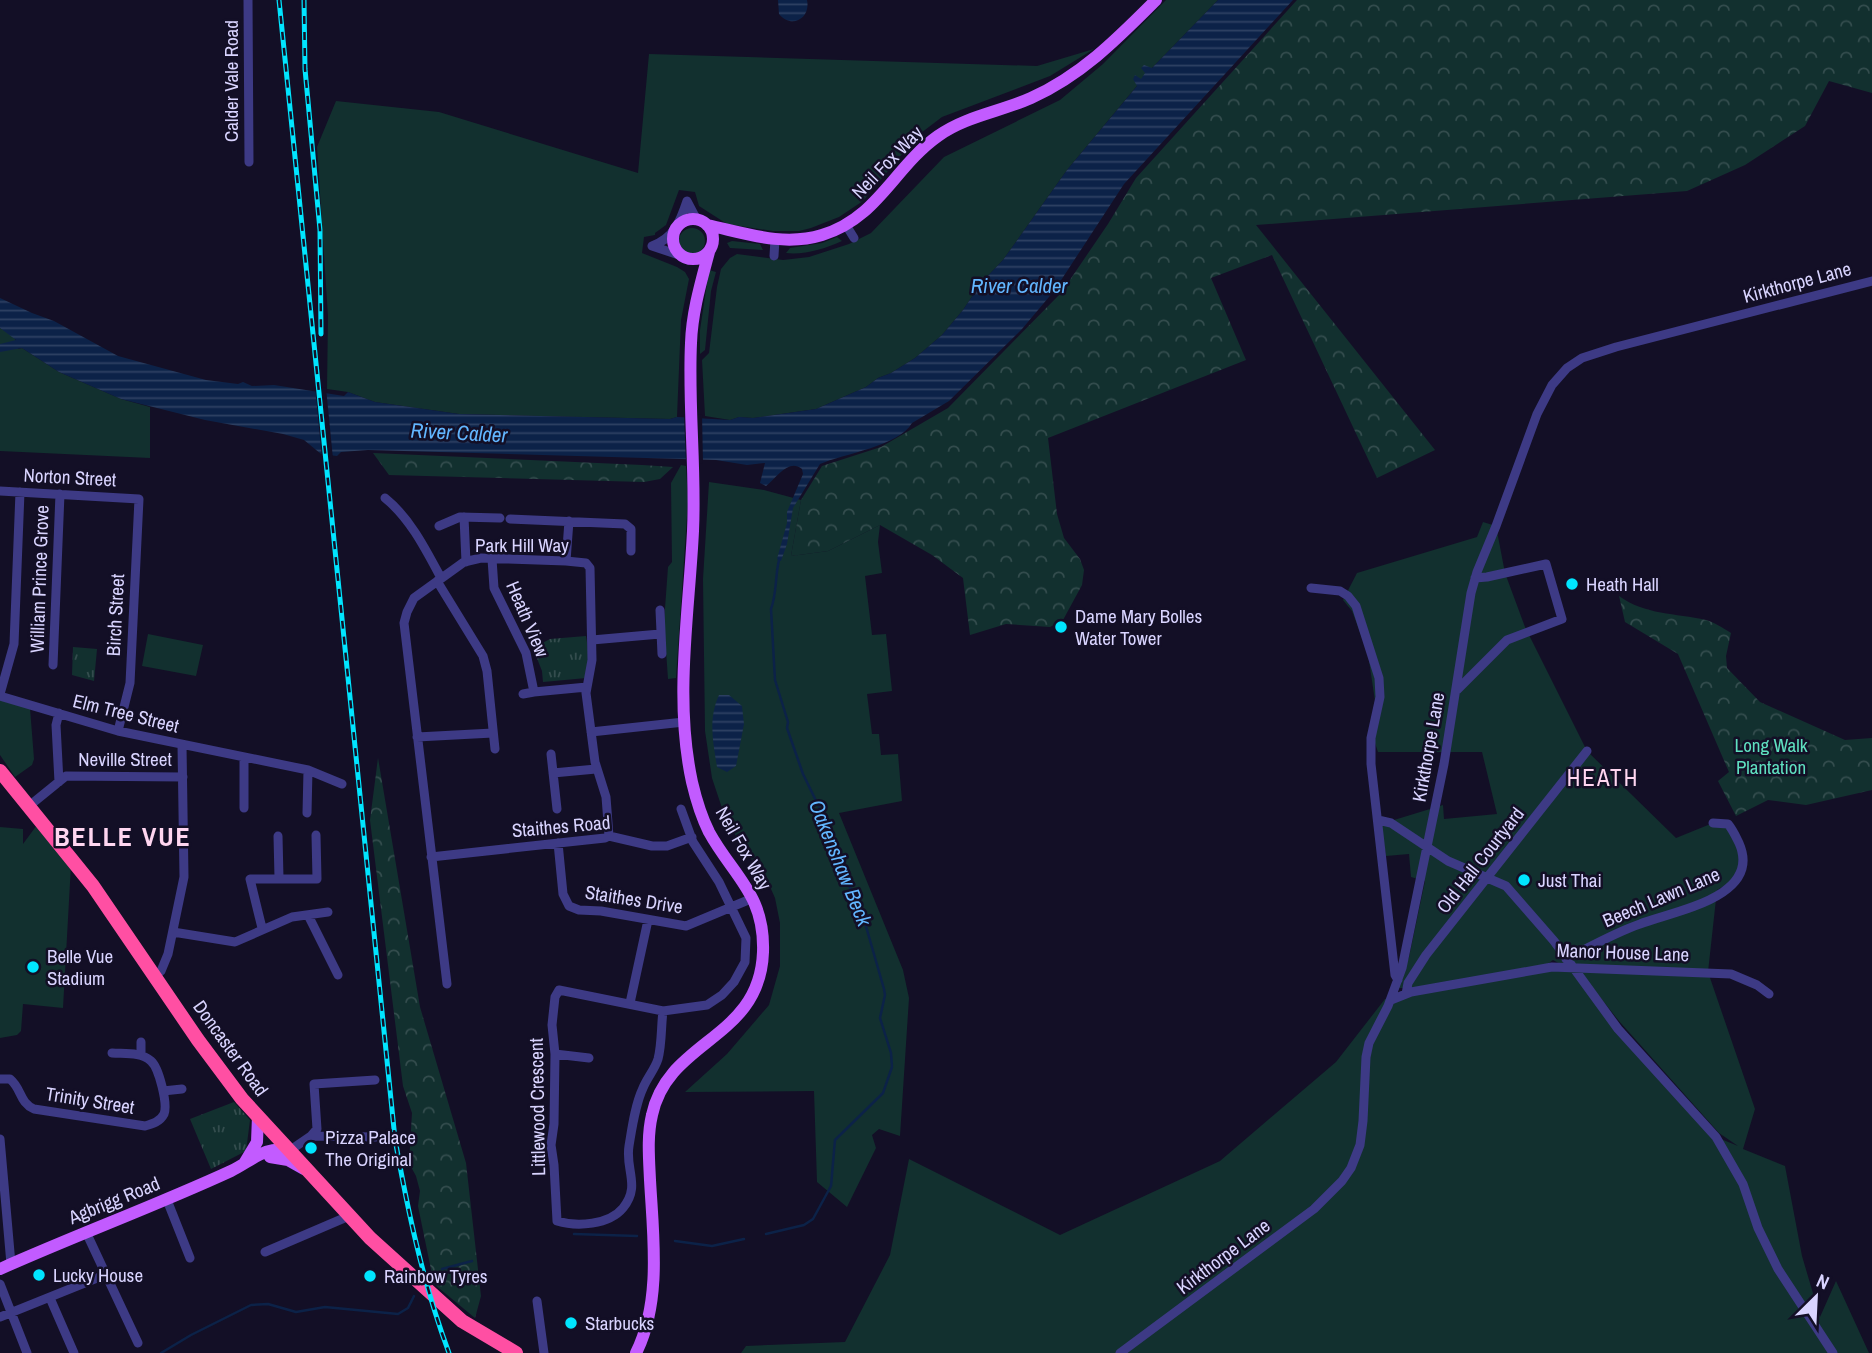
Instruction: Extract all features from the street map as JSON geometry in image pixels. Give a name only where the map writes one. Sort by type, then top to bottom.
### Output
[{"type":"highway","name":"Doncaster Road","points":[[0,771],[93,886],[198,1040],[242,1099],[349,1216],[493,1353]]},
{"type":"highway","name":"Doncaster Road","points":[[462,1321],[516,1353]]},
{"type":"main road","name":"Neil Fox Way","points":[[702,223],[775,239],[812,238],[846,225],[859,218],[876,202],[937,136],[959,123],[1028,99],[1075,75],[1116,40],[1156,0]]},
{"type":"main road","points":[[699,282],[695,268],[676,248],[676,230],[685,221],[702,223],[712,232],[711,247]]},
{"type":"main road","points":[[686,257],[697,258],[734,232]]},
{"type":"main road","name":"Neil Fox Way","points":[[638,1352],[651,1300],[653,1279],[649,1156],[652,1116],[657,1096],[692,1052],[731,1024],[744,1008],[755,987],[762,963],[763,940],[753,898],[708,830],[697,803],[684,722],[693,493],[691,344],[699,282],[711,247]]},
{"type":"main road","points":[[242,1165],[257,1142],[258,1116]]},
{"type":"main road","name":"Agbrigg Road","points":[[6,1266],[167,1200],[271,1149],[289,1151]]},
{"type":"main road","name":"Agbrigg Road","points":[[242,1165],[289,1151]]},
{"type":"main road","points":[[270,1157],[288,1160],[307,1171]]},
{"type":"street","name":"Calder Vale Road","points":[[248,0],[249,162]]},
{"type":"street","points":[[686,257],[649,246],[662,242],[676,230],[687,197],[702,223]]},
{"type":"street","points":[[846,225],[854,238]]},
{"type":"street","points":[[774,256],[775,239]]},
{"type":"street","name":"Kirkthorpe Lane","points":[[1123,1352],[1286,1231],[1342,1181],[1351,1168],[1360,1145],[1369,1043],[1398,980],[1427,848],[1475,578],[1537,414],[1552,386],[1567,368],[1582,358],[1872,281]]},
{"type":"street","name":"Norton Street","points":[[0,491],[139,499]]},
{"type":"street","points":[[0,695],[13,644],[20,492]]},
{"type":"street","name":"William Prince Grove","points":[[53,665],[60,494]]},
{"type":"street","points":[[385,498],[412,528],[483,656],[488,671],[495,749]]},
{"type":"street","name":"Birch Street","points":[[118,731],[130,683],[139,499]]},
{"type":"street","points":[[464,517],[466,562]]},
{"type":"street","points":[[439,526],[451,519],[464,517],[629,526],[631,551]]},
{"type":"street","points":[[566,561],[569,521]]},
{"type":"street","name":"Park Hill Way","points":[[447,984],[404,624],[414,598],[466,562],[492,559],[566,561],[586,564],[591,571],[589,607],[592,660],[586,693],[596,769],[606,797],[610,836]]},
{"type":"street","name":"Heath View","points":[[492,559],[494,588],[526,653],[534,692]]},
{"type":"street","points":[[1456,691],[1507,640],[1562,619],[1546,564],[1475,578]]},
{"type":"street","points":[[1311,588],[1340,591],[1348,596],[1356,606],[1374,657],[1380,687],[1371,738],[1371,764],[1395,975],[1398,980]]},
{"type":"street","points":[[660,610],[662,654]]},
{"type":"street","points":[[592,640],[660,634]]},
{"type":"street","points":[[523,694],[587,687]]},
{"type":"street","name":"Elm Tree Street","points":[[0,695],[118,731],[308,770],[342,785]]},
{"type":"street","points":[[58,713],[56,725],[59,782]]},
{"type":"street","points":[[591,732],[684,722]]},
{"type":"street","points":[[417,737],[493,733]]},
{"type":"street","points":[[156,975],[166,962],[184,877],[182,745]]},
{"type":"street","name":"Old Hall Courtyard","points":[[1406,994],[1408,983],[1426,955],[1490,878],[1587,751]]},
{"type":"street","points":[[551,754],[556,809]]},
{"type":"street","points":[[244,757],[244,808]]},
{"type":"street","points":[[553,773],[596,769]]},
{"type":"street","points":[[307,813],[308,770]]},
{"type":"street","name":"Neville Street","points":[[34,802],[66,776],[183,776]]},
{"type":"street","name":"Littlewood Crescent","points":[[663,1011],[658,1060],[643,1087],[629,1146],[632,1193],[623,1208],[606,1221],[558,1221],[551,1145],[555,1054],[552,1025],[555,997],[559,990],[663,1011],[707,1005],[722,995],[734,982],[745,962],[747,942],[733,908],[692,837],[681,808]]},
{"type":"street","points":[[1378,820],[1391,823],[1448,861],[1506,886],[1554,941],[1618,1029],[1716,1137],[1742,1184],[1758,1228],[1778,1269],[1833,1353]]},
{"type":"street","name":"Beech Lawn Lane","points":[[1566,959],[1636,925],[1719,895],[1731,887],[1743,867],[1743,853],[1728,824],[1713,823]]},
{"type":"street","points":[[262,929],[250,878],[317,879],[316,835]]},
{"type":"street","points":[[278,836],[279,878]]},
{"type":"street","name":"Staithes Road","points":[[431,857],[610,836],[652,846],[667,846],[692,837]]},
{"type":"street","name":"Staithes Drive","points":[[558,843],[563,894],[569,906],[579,910],[601,911],[686,926],[753,898]]},
{"type":"street","points":[[173,932],[235,942],[292,917],[328,912]]},
{"type":"street","points":[[308,915],[338,975]]},
{"type":"street","points":[[630,1003],[648,920]]},
{"type":"street","name":"Manor House Lane","points":[[1391,1000],[1406,994],[1552,967],[1731,974],[1757,985],[1769,994]]},
{"type":"street","points":[[112,1053],[141,1055],[141,1042]]},
{"type":"street","points":[[555,1054],[574,1054],[589,1058]]},
{"type":"street","name":"Trinity Street","points":[[0,1079],[10,1079],[17,1084],[21,1099],[26,1106],[34,1109],[145,1126],[163,1117],[165,1112],[163,1091],[156,1067],[141,1055]]},
{"type":"street","points":[[289,1151],[312,1136],[317,1129],[314,1084],[375,1080]]},
{"type":"street","name":"Trinity Street","points":[[163,1091],[182,1089]]},
{"type":"street","points":[[312,1136],[376,1137]]},
{"type":"street","points":[[0,1139],[6,1266]]},
{"type":"street","points":[[167,1200],[190,1258]]},
{"type":"street","points":[[265,1252],[349,1216]]},
{"type":"street","points":[[86,1233],[138,1343]]},
{"type":"street","points":[[0,1317],[107,1274]]},
{"type":"street","points":[[0,1284],[27,1353]]},
{"type":"street","points":[[50,1298],[74,1353]]},
{"type":"street","points":[[537,1301],[544,1353]]},
{"type":"street","points":[[537,1353],[542,1341]]},
{"type":"green space","points":[[1166,0],[1218,0],[1151,69],[1067,170],[1003,260],[981,283],[942,335],[915,358],[891,373],[816,409],[730,420],[705,416],[702,360],[709,353],[721,269],[730,258],[737,254],[783,260],[809,257],[849,244],[871,233],[944,157],[1060,100],[1103,64]]},
{"type":"green space","points":[[1297,0],[1872,0],[1872,93],[1829,81],[1805,126],[1745,165],[1687,191],[1256,225],[1435,450],[1377,478],[1272,255],[1211,278],[1246,360],[1048,438],[1057,514],[1064,538],[1080,559],[1084,570],[1082,585],[1063,620],[1050,627],[1006,624],[970,635],[963,578],[932,555],[880,525],[828,551],[791,556],[801,500],[822,466],[881,447],[948,408],[1061,293],[1136,178]]},
{"type":"green space","points":[[1094,49],[1050,76],[942,117],[917,136],[863,201],[839,217],[811,228],[773,231],[727,224],[699,206],[695,192],[679,190],[666,225],[655,235],[644,237],[642,253],[677,267],[685,272],[689,279],[681,320],[677,417],[459,414],[375,402],[348,392],[327,389],[328,316],[317,147],[336,101],[439,112],[638,173],[649,54],[1037,66]]},
{"type":"green space","points":[[692,228],[701,232],[705,241],[701,250],[692,254],[683,250],[679,241],[683,232]]},
{"type":"green space","points":[[837,237],[842,241],[822,249],[786,253],[790,248],[822,243]]},
{"type":"green space","points":[[732,241],[760,244],[763,250],[730,248],[727,243]]},
{"type":"green space","points":[[709,270],[716,272],[711,291],[705,350],[700,354],[700,330]]},
{"type":"green space","points":[[0,328],[14,336],[18,349],[22,348],[59,372],[121,399],[150,407],[150,458],[0,451]]},
{"type":"green space","points":[[373,453],[673,467],[660,479],[644,482],[389,475]]},
{"type":"green space","points":[[681,465],[686,466],[688,501],[676,678],[668,679],[664,622],[668,567],[672,562],[671,483]]},
{"type":"green space","points":[[709,482],[764,490],[801,500],[791,556],[828,551],[880,525],[878,542],[882,573],[865,576],[872,635],[886,634],[892,691],[867,694],[872,734],[879,734],[881,755],[898,754],[902,801],[839,813],[903,970],[909,998],[900,1136],[879,1129],[872,1135],[876,1148],[847,1207],[817,1182],[814,1091],[685,1092],[727,1054],[769,1005],[780,966],[780,923],[775,898],[767,880],[740,844],[724,814],[712,778],[705,731],[703,579]]},
{"type":"green space","points":[[1483,522],[1496,526],[1505,573],[1525,627],[1587,751],[1676,838],[1713,823],[1728,824],[1745,861],[1731,882],[1717,890],[1708,972],[1755,1109],[1743,1149],[1785,1166],[1802,1256],[1820,1317],[1836,1281],[1869,1353],[741,1353],[746,1346],[845,1342],[890,1255],[909,1159],[1060,1235],[1220,1161],[1336,1062],[1385,999],[1564,966],[1553,960],[1546,965],[1414,988],[1398,988],[1409,957],[1425,881],[1411,877],[1409,854],[1386,856],[1381,824],[1443,805],[1444,819],[1497,814],[1482,752],[1378,752],[1370,728],[1375,701],[1368,654],[1352,611],[1343,600],[1357,573],[1477,537]],"holes":[[[1577,974],[1584,977],[1619,1021],[1719,1133],[1738,1146],[1716,1137]]]},
{"type":"green space","name":"Long Walk Plantation","points":[[1619,596],[1639,607],[1709,621],[1731,633],[1726,656],[1727,668],[1760,702],[1845,740],[1872,738],[1872,790],[1806,805],[1768,800],[1736,816],[1718,781],[1729,772],[1678,654],[1625,622]]},
{"type":"green space","points":[[148,634],[203,645],[196,676],[142,666]]},
{"type":"green space","points":[[586,636],[590,663],[586,678],[543,682],[542,671],[533,648],[550,639]]},
{"type":"green space","points":[[73,647],[97,649],[94,681],[72,675]]},
{"type":"green space","points":[[0,699],[30,708],[34,759],[32,765],[15,777],[0,755]]},
{"type":"green space","points":[[378,758],[420,1007],[466,1163],[481,1296],[475,1318],[434,1284],[418,1206],[420,1191],[409,1163],[412,1113],[403,1086],[370,820]]},
{"type":"green space","name":"Belle Vue Stadium","points":[[37,825],[71,865],[63,1008],[23,1004],[21,1031],[17,1035],[0,1038],[0,827],[23,829],[23,844]]},
{"type":"green space","points":[[234,1102],[250,1120],[246,1151],[211,1169],[190,1119]]},
{"type":"water","points":[[778,0],[807,0],[806,12],[799,20],[789,21],[779,14]]},
{"type":"water","name":"River Calder","points":[[1218,0],[1293,0],[1124,184],[1054,291],[1022,329],[949,401],[912,423],[895,438],[820,464],[793,508],[781,561],[777,559],[787,523],[787,512],[803,474],[802,469],[797,466],[783,470],[766,486],[760,483],[765,463],[747,465],[716,460],[368,450],[341,452],[337,456],[321,454],[304,440],[283,434],[205,420],[121,399],[59,372],[22,348],[0,352],[0,344],[16,340],[0,328],[0,298],[54,321],[118,356],[206,380],[238,384],[243,382],[252,386],[274,385],[344,396],[348,392],[375,402],[459,414],[730,420],[816,409],[891,373],[915,358],[942,335],[981,283],[1003,260],[1067,170],[1137,86],[1133,79],[1135,75],[1141,79],[1145,73],[1141,68],[1144,65],[1152,68]]},
{"type":"water","points":[[719,695],[729,695],[742,706],[744,724],[736,766],[727,772],[717,767],[713,740],[713,713]]},
{"type":"pier","points":[[315,386],[326,388],[333,459],[322,458]]},
{"type":"pier","points":[[684,414],[702,415],[703,464],[686,463]]},
{"type":"waterway","name":"Oakenshaw Beck","points":[[766,1234],[804,1225],[813,1219],[831,1186],[835,1140],[883,1093],[892,1067],[891,1053],[880,1018],[884,989],[859,902],[849,886],[839,848],[803,774],[787,728],[788,722],[775,680],[771,609],[779,560]]},
{"type":"waterway","name":"Oakenshaw Beck","points":[[574,1234],[637,1236]]},
{"type":"waterway","name":"Oakenshaw Beck","points":[[675,1241],[712,1246],[744,1239]]},
{"type":"waterway","name":"Oakenshaw Beck","points":[[442,1269],[472,1261]]},
{"type":"waterway","name":"Oakenshaw Beck","points":[[161,1353],[251,1305],[268,1304],[296,1312],[325,1307],[398,1314],[408,1308],[414,1296]]},
{"type":"railway","points":[[279,0],[395,1139],[417,1247],[449,1353]]},
{"type":"railway","points":[[304,0],[305,69],[320,230],[321,334]]},
{"type":"place","name":"Heath Hall","points":[[1572,584]]},
{"type":"place","name":"Dame Mary Bolles Water Tower","points":[[1061,627]]},
{"type":"place","name":"Just Thai","points":[[1524,880]]},
{"type":"place","name":"Belle Vue Stadium","points":[[33,967]]},
{"type":"place","name":"Pizza Palace The Original","points":[[311,1148]]},
{"type":"place","name":"Lucky House","points":[[39,1275]]},
{"type":"place","name":"Rainbow Tyres","points":[[370,1276]]},
{"type":"place","name":"Starbucks","points":[[571,1323]]},
{"type":"district","name":"HEATH","points":[[1603,778]]},
{"type":"district","name":"BELLE VUE","points":[[123,837]]}]
